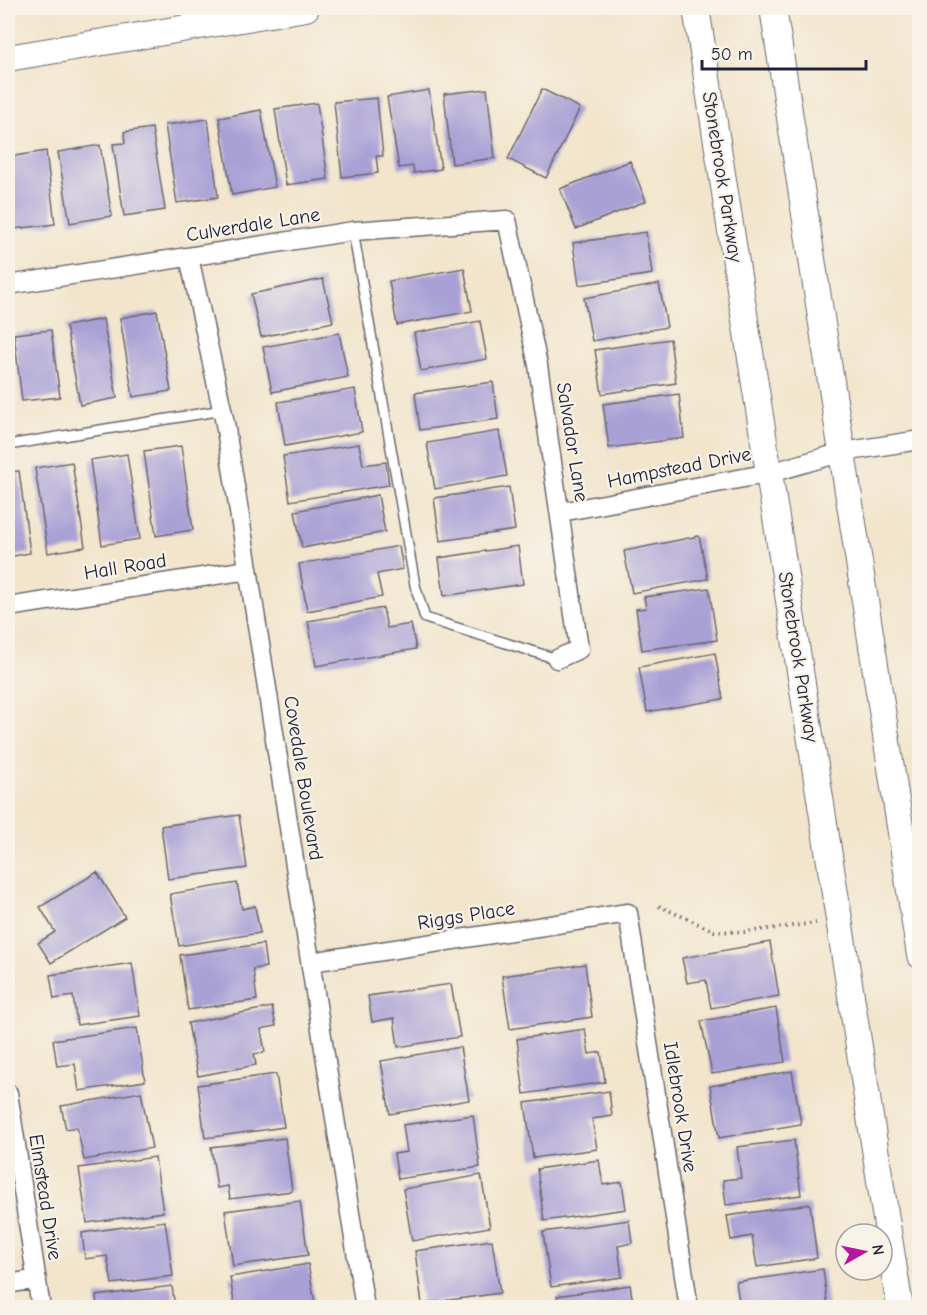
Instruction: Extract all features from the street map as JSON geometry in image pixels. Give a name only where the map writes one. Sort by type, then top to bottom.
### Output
[{"type":"main road","points":[[8,58],[306,8]]},
{"type":"main road","name":"Stonebrook Parkway","points":[[696,8],[900,1308]]},
{"type":"main road","points":[[773,8],[920,955]]},
{"type":"street","name":"Culverdale Lane","points":[[8,285],[353,231],[507,220]]},
{"type":"street","name":"Salvador Lane","points":[[507,220],[535,345],[561,512],[579,649],[557,659]]},
{"type":"street","name":"Covedale Boulevard","points":[[189,257],[223,410],[365,1308]]},
{"type":"street","name":"Hampstead Drive","points":[[561,512],[770,473],[843,452],[920,440]]},
{"type":"street","name":"Hall Road","points":[[8,607],[248,570]]},
{"type":"street","name":"Riggs Place","points":[[311,962],[628,913]]},
{"type":"street","name":"Idlebrook Drive","points":[[628,913],[689,1308]]},
{"type":"street","name":"Elmstead Drive","points":[[8,1093],[41,1308]]},
{"type":"street","points":[[8,1284],[37,1280]]},
{"type":"lane","points":[[353,231],[415,585],[424,618],[557,659]]},
{"type":"lane","points":[[8,446],[223,410]]},
{"type":"path","points":[[659,906],[714,930],[744,932],[816,923]]},
{"type":"building","points":[[487,89],[495,158],[452,164],[444,94]]},
{"type":"building","points":[[542,89],[580,108],[546,178],[508,159]]},
{"type":"building","points":[[429,90],[441,169],[414,173],[413,166],[399,168],[387,97]]},
{"type":"building","points":[[377,98],[383,156],[376,156],[378,173],[342,177],[334,102]]},
{"type":"building","points":[[317,103],[328,179],[286,185],[275,109]]},
{"type":"building","points":[[261,110],[275,187],[232,195],[219,118]]},
{"type":"building","points":[[208,119],[218,197],[177,203],[165,125]]},
{"type":"building","points":[[152,128],[165,210],[124,216],[113,144],[125,143],[124,132]]},
{"type":"building","points":[[100,145],[112,216],[70,223],[58,152]]},
{"type":"building","points":[[46,151],[55,224],[14,229],[8,157]]},
{"type":"building","points":[[630,161],[646,201],[576,229],[560,189]]},
{"type":"building","points":[[646,232],[652,274],[579,285],[573,243]]},
{"type":"building","points":[[464,268],[472,311],[397,325],[389,281]]},
{"type":"building","points":[[323,279],[333,322],[261,337],[251,294]]},
{"type":"building","points":[[659,284],[667,327],[592,341],[584,298]]},
{"type":"building","points":[[157,311],[171,391],[133,397],[120,318]]},
{"type":"building","points":[[103,319],[117,398],[80,405],[66,326]]},
{"type":"building","points":[[480,321],[487,359],[421,371],[414,333]]},
{"type":"building","points":[[51,330],[60,397],[22,401],[14,334]]},
{"type":"building","points":[[339,333],[348,377],[272,392],[263,347]]},
{"type":"building","points":[[670,339],[676,383],[602,394],[595,350]]},
{"type":"building","points":[[493,382],[498,419],[420,430],[415,393]]},
{"type":"building","points":[[355,389],[362,432],[285,446],[278,402]]},
{"type":"building","points":[[679,394],[684,438],[609,448],[603,404]]},
{"type":"building","points":[[499,431],[507,476],[435,489],[427,443]]},
{"type":"building","points":[[359,444],[363,465],[386,462],[389,485],[290,501],[283,456]]},
{"type":"building","points":[[181,446],[193,530],[156,536],[144,451]]},
{"type":"building","points":[[127,454],[140,539],[102,545],[90,460]]},
{"type":"building","points":[[72,462],[85,547],[48,553],[35,468]]},
{"type":"building","points":[[19,471],[30,553],[8,557],[8,472]]},
{"type":"building","points":[[509,487],[515,530],[440,541],[434,498]]},
{"type":"building","points":[[378,495],[385,532],[302,548],[295,511]]},
{"type":"building","points":[[699,536],[708,579],[632,593],[624,551]]},
{"type":"building","points":[[399,546],[403,569],[377,574],[382,597],[307,611],[299,564]]},
{"type":"building","points":[[518,546],[523,584],[444,596],[439,558]]},
{"type":"building","points":[[709,588],[717,640],[642,650],[636,609],[646,608],[644,597]]},
{"type":"building","points":[[383,608],[387,628],[411,624],[416,649],[316,666],[308,621]]},
{"type":"building","points":[[715,653],[723,699],[647,712],[639,667]]},
{"type":"building","points":[[239,815],[247,868],[168,879],[161,826]]},
{"type":"building","points":[[97,872],[125,917],[51,963],[38,943],[55,932],[40,907]]},
{"type":"building","points":[[237,883],[242,909],[255,906],[260,933],[179,946],[170,894]]},
{"type":"building","points":[[770,942],[779,996],[711,1008],[706,980],[687,983],[682,958]]},
{"type":"building","points":[[263,944],[266,967],[253,969],[257,1000],[188,1010],[180,955]]},
{"type":"building","points":[[132,963],[140,1016],[77,1025],[73,996],[54,999],[50,975]]},
{"type":"building","points":[[585,964],[592,1017],[510,1029],[502,976]]},
{"type":"building","points":[[451,984],[460,1037],[398,1047],[394,1018],[372,1022],[368,996]]},
{"type":"building","points":[[272,1007],[276,1026],[261,1029],[265,1052],[254,1054],[256,1065],[198,1076],[188,1023]]},
{"type":"building","points":[[776,1008],[785,1062],[712,1074],[701,1021]]},
{"type":"building","points":[[137,1028],[145,1081],[79,1091],[75,1064],[57,1066],[53,1040]]},
{"type":"building","points":[[585,1029],[589,1054],[601,1052],[605,1082],[524,1094],[517,1039]]},
{"type":"building","points":[[460,1047],[469,1100],[390,1114],[381,1061]]},
{"type":"building","points":[[792,1071],[801,1124],[719,1138],[710,1086]]},
{"type":"building","points":[[276,1074],[284,1127],[205,1138],[198,1085]]},
{"type":"building","points":[[609,1091],[612,1116],[592,1119],[597,1149],[533,1158],[525,1103]]},
{"type":"building","points":[[141,1092],[152,1148],[84,1160],[77,1127],[66,1129],[61,1106]]},
{"type":"building","points":[[473,1115],[480,1167],[398,1179],[394,1154],[407,1152],[403,1125]]},
{"type":"building","points":[[285,1138],[292,1191],[230,1199],[228,1186],[217,1188],[211,1147]]},
{"type":"building","points":[[794,1140],[801,1195],[726,1205],[723,1180],[741,1178],[737,1147]]},
{"type":"building","points":[[155,1157],[163,1212],[87,1223],[79,1168]]},
{"type":"building","points":[[599,1160],[603,1185],[622,1182],[626,1209],[544,1221],[537,1169]]},
{"type":"building","points":[[481,1175],[490,1227],[412,1241],[403,1189]]},
{"type":"building","points":[[300,1201],[308,1255],[233,1266],[225,1211]]},
{"type":"building","points":[[810,1204],[817,1258],[757,1267],[752,1236],[731,1240],[727,1216]]},
{"type":"building","points":[[629,1220],[632,1243],[618,1246],[622,1277],[551,1287],[543,1232]]},
{"type":"building","points":[[165,1221],[173,1276],[112,1284],[107,1256],[85,1259],[82,1233]]},
{"type":"building","points":[[492,1240],[500,1293],[422,1304],[415,1251]]},
{"type":"building","points":[[308,1264],[316,1308],[235,1308],[230,1277]]},
{"type":"building","points":[[823,1269],[828,1308],[754,1308],[753,1305],[740,1307],[736,1282]]},
{"type":"building","points":[[630,1285],[634,1308],[558,1308],[557,1296]]},
{"type":"building","points":[[172,1286],[175,1308],[97,1308],[96,1296]]}]
